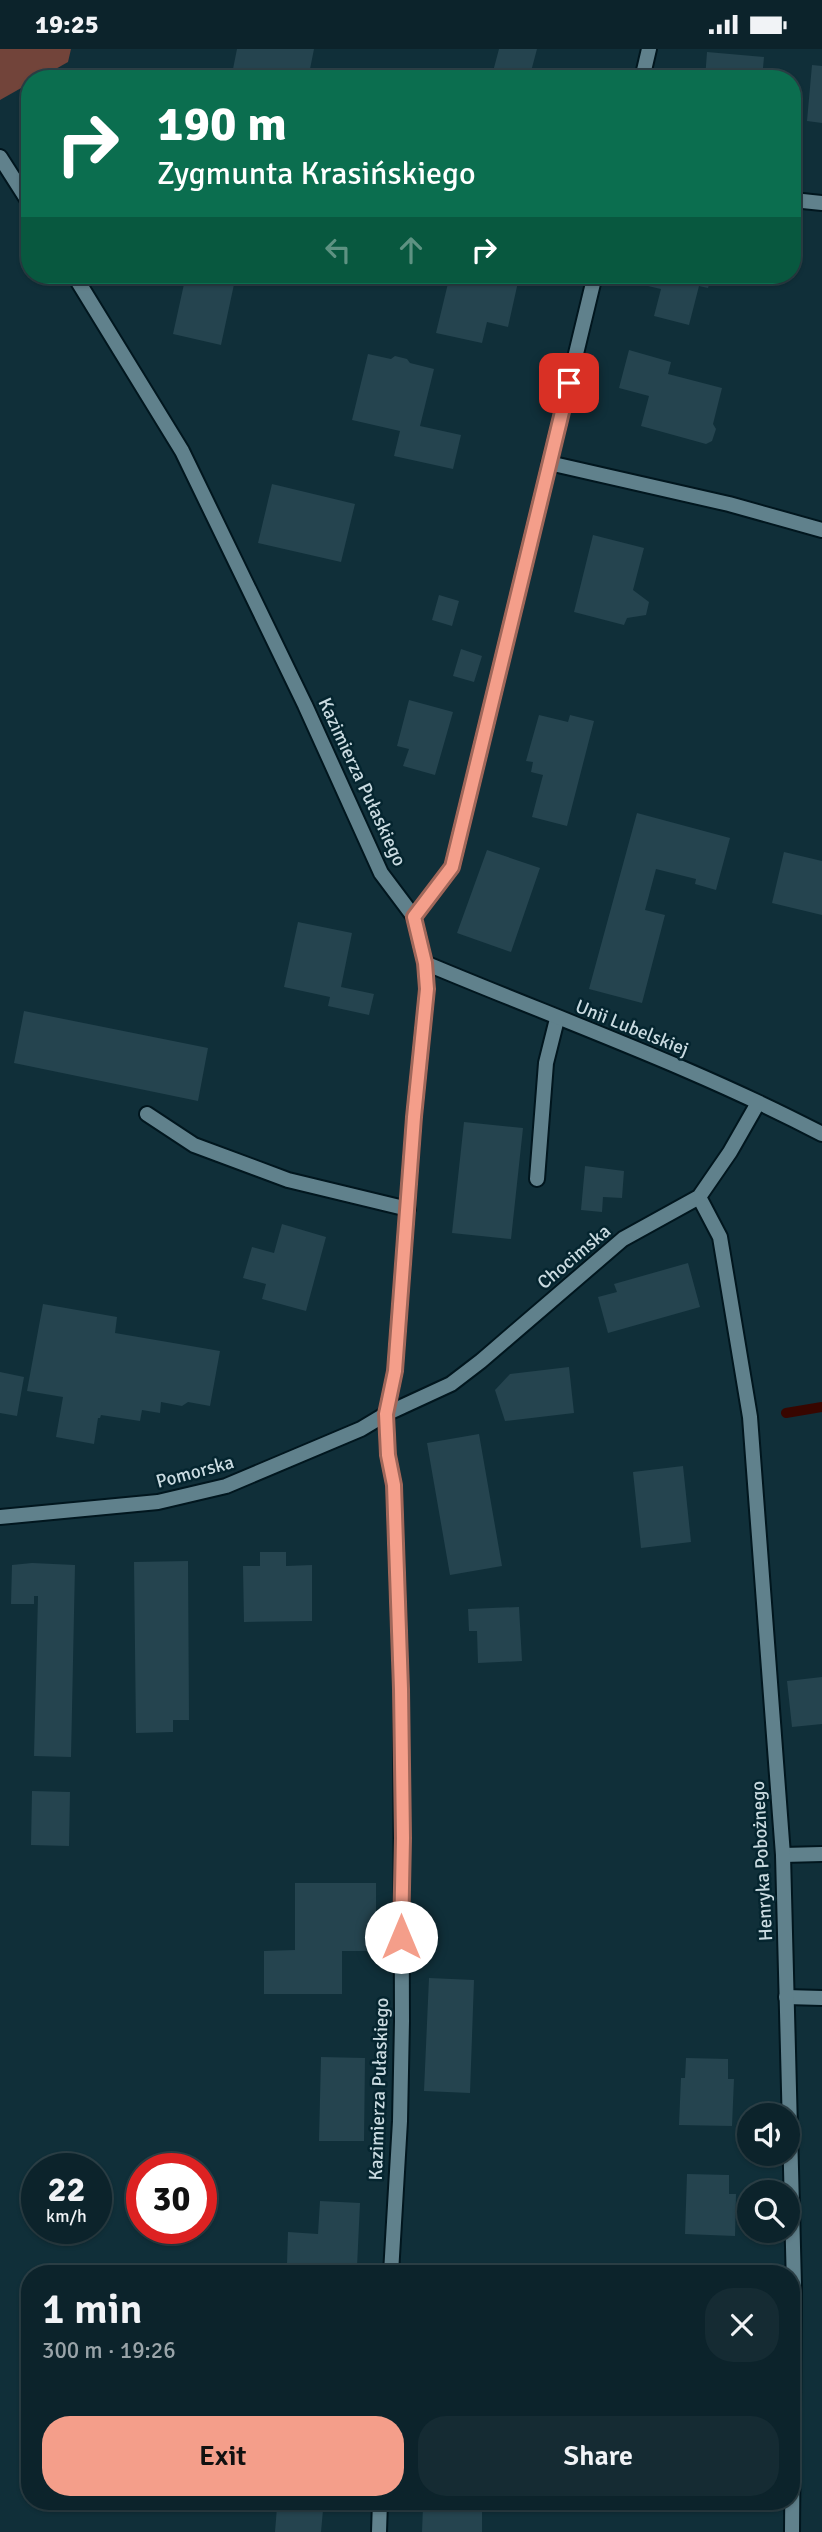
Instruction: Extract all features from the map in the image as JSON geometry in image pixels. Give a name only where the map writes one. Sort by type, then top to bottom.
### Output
[{"type":"street","points":[[644,70],[649,49]]},
{"type":"street","points":[[0,157],[21,190]]},
{"type":"street","points":[[801,201],[822,203]]},
{"type":"street","name":"Kazimierza Pułaskiego","points":[[80,284],[182,451],[305,705],[381,873],[414,917],[425,963],[427,989],[414,1117],[395,1371],[386,1414],[388,1455],[395,1497],[403,1838],[400,2108],[391,2265]]},
{"type":"street","points":[[414,917],[452,867],[593,284]]},
{"type":"street","points":[[549,463],[729,504],[822,530]]},
{"type":"street","name":"Unii Lubelskiej","points":[[425,963],[557,1019],[671,1063],[822,1134]]},
{"type":"street","points":[[537,1179],[546,1063],[557,1019]]},
{"type":"street","name":"Chocimska","points":[[386,1414],[451,1384],[623,1239],[699,1197],[730,1152],[758,1103]]},
{"type":"street","points":[[147,1114],[194,1145],[288,1180],[408,1209]]},
{"type":"street","name":"Henryka Pobożnego","points":[[699,1197],[720,1237],[750,1417],[783,1854],[793,2265]]},
{"type":"street","name":"Pomorska","points":[[0,1517],[158,1502],[226,1486],[361,1429],[386,1414]]},
{"type":"street","points":[[783,1854],[822,1854]]},
{"type":"street","points":[[786,1997],[822,1999]]},
{"type":"street","points":[[379,2532],[380,2510]]},
{"type":"street","name":"Henryka Pobożnego","points":[[792,2510],[792,2532]]},
{"type":"shaded area","points":[[0,49],[71,49],[68,62],[54,70],[21,70],[21,88],[0,100]]},
{"type":"building","points":[[237,49],[314,49],[310,70],[233,70]]},
{"type":"building","points":[[499,49],[537,49],[531,70],[493,70]]},
{"type":"building","points":[[707,52],[764,57],[763,70],[706,70]]},
{"type":"building","points":[[812,65],[822,66],[822,123],[807,121]]},
{"type":"building","points":[[184,284],[234,284],[221,345],[173,334]]},
{"type":"building","points":[[448,284],[518,284],[508,327],[487,322],[482,343],[436,333]]},
{"type":"building","points":[[709,284],[708,288],[699,286],[689,325],[654,316],[661,289],[648,286]]},
{"type":"building","points":[[629,350],[671,362],[668,374],[722,388],[713,424],[716,429],[712,441],[706,444],[641,426],[649,396],[619,388]]},
{"type":"building","points":[[368,354],[391,359],[395,356],[434,369],[420,426],[461,435],[453,469],[394,456],[400,431],[352,420]]},
{"type":"building","points":[[272,484],[355,504],[341,562],[258,543]]},
{"type":"building","points":[[593,535],[644,548],[633,590],[649,602],[646,615],[627,618],[624,625],[574,612]]},
{"type":"building","points":[[439,595],[459,601],[452,626],[432,620]]},
{"type":"building","points":[[461,649],[482,656],[474,682],[453,676]]},
{"type":"building","points":[[409,700],[453,712],[435,775],[403,766],[409,749],[397,746]]},
{"type":"building","points":[[539,715],[568,722],[570,715],[594,721],[567,826],[532,817],[543,775],[531,772],[533,762],[526,761]]},
{"type":"building","points":[[637,813],[730,838],[716,890],[695,884],[696,879],[656,869],[645,910],[665,915],[642,1003],[589,989]]},
{"type":"building","points":[[487,850],[540,868],[511,952],[457,933]]},
{"type":"building","points":[[784,852],[822,861],[822,915],[772,903]]},
{"type":"building","points":[[298,922],[352,933],[341,987],[374,994],[369,1015],[328,1006],[330,997],[284,987]]},
{"type":"building","points":[[24,1011],[208,1048],[198,1101],[14,1063]]},
{"type":"building","points":[[464,1122],[523,1128],[511,1239],[452,1233]]},
{"type":"building","points":[[585,1166],[624,1171],[622,1198],[603,1197],[602,1212],[581,1210]]},
{"type":"building","points":[[282,1224],[326,1237],[306,1311],[262,1299],[266,1284],[243,1278],[252,1247],[274,1253]]},
{"type":"building","points":[[688,1263],[700,1307],[608,1333],[598,1297],[617,1292],[614,1284]]},
{"type":"building","points":[[43,1304],[117,1317],[115,1333],[220,1351],[210,1406],[188,1402],[182,1406],[161,1402],[160,1413],[142,1410],[140,1421],[101,1415],[98,1418],[94,1444],[56,1437],[63,1397],[27,1391]]},
{"type":"building","points":[[569,1367],[574,1413],[505,1421],[495,1390],[510,1374]]},
{"type":"building","points":[[0,1372],[24,1377],[17,1416],[0,1413]]},
{"type":"building","points":[[479,1434],[502,1566],[450,1575],[427,1443]]},
{"type":"building","points":[[683,1466],[691,1542],[641,1548],[633,1472]]},
{"type":"building","points":[[260,1552],[286,1552],[286,1566],[312,1565],[312,1621],[244,1622],[243,1566],[260,1566]]},
{"type":"building","points":[[188,1561],[189,1720],[173,1720],[173,1732],[136,1733],[134,1562]]},
{"type":"building","points":[[12,1565],[75,1565],[71,1757],[34,1756],[38,1596],[34,1596],[34,1604],[11,1604]]},
{"type":"building","points":[[519,1607],[522,1661],[478,1663],[477,1631],[469,1631],[468,1609]]},
{"type":"building","points":[[822,1677],[822,1724],[792,1727],[787,1681]]},
{"type":"building","points":[[32,1791],[70,1792],[69,1846],[31,1845]]},
{"type":"building","points":[[295,1883],[376,1883],[376,1951],[342,1951],[342,1994],[264,1994],[264,1951],[295,1950]]},
{"type":"building","points":[[429,1978],[474,1980],[470,2093],[424,2091]]},
{"type":"building","points":[[321,2057],[365,2058],[364,2141],[319,2141]]},
{"type":"building","points":[[686,2058],[728,2059],[728,2079],[734,2079],[732,2126],[679,2125],[681,2078],[685,2078]]},
{"type":"building","points":[[687,2174],[729,2175],[729,2194],[736,2194],[735,2236],[685,2234]]},
{"type":"building","points":[[320,2201],[360,2203],[357,2265],[287,2264],[288,2232],[318,2234]]},
{"type":"building","points":[[277,2510],[323,2510],[321,2532],[275,2532]]},
{"type":"building","points":[[423,2510],[482,2510],[482,2532],[422,2532]]},
{"type":"waterway","points":[[786,1413],[822,1407]]},
{"type":"route","points":[[401,1937],[401,1689],[396,1521],[386,1414],[395,1371],[414,1117],[427,989],[425,963],[414,917],[452,867],[569,383]]}]
